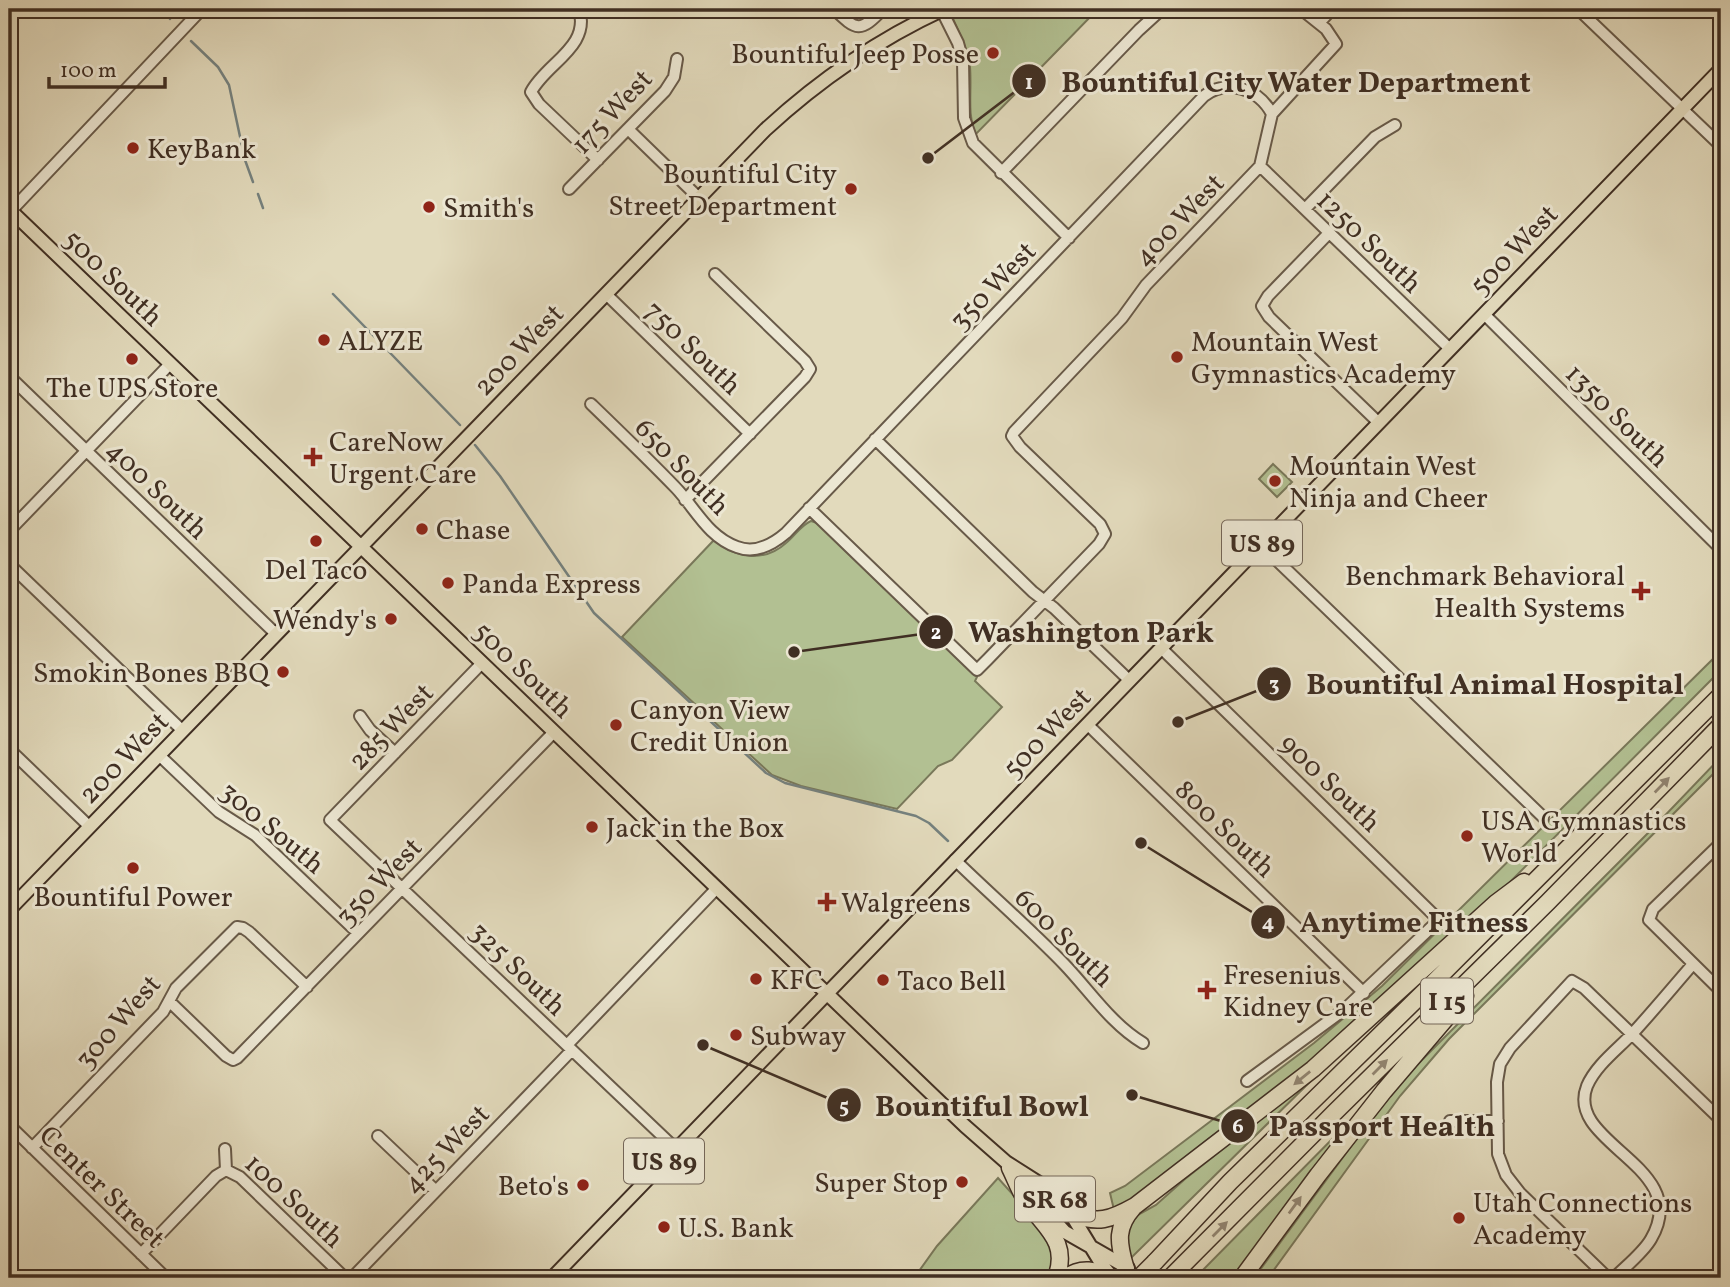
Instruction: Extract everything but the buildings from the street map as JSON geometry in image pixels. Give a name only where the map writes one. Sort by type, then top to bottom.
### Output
[{"type":"highway","name":"I 15","points":[[1139,1278],[1230,1182],[1576,842],[1721,695]]},
{"type":"highway","name":"I 15","points":[[1171,1278],[1548,902],[1721,725]]},
{"type":"highway","points":[[1071,1214],[1097,1221],[1135,1206],[1313,1069],[1496,903],[1576,842]]},
{"type":"highway","points":[[1244,1278],[1318,1175],[1384,1091],[1548,902]]},
{"type":"highway","points":[[1008,1165],[1025,1199],[1058,1244],[1060,1264],[1056,1278]]},
{"type":"highway","points":[[1125,1265],[1119,1244],[1119,1230],[1135,1206]]},
{"type":"highway","points":[[1065,1278],[1074,1272],[1085,1270],[1113,1278]]},
{"type":"main road","name":"200 West","points":[[9,910],[765,131],[817,84],[888,36],[942,9]]},
{"type":"main road","name":"500 West","points":[[552,1278],[1721,69]]},
{"type":"main road","name":"500 South","points":[[9,211],[1008,1165],[1057,1226],[1072,1238],[1125,1265],[1139,1278]]},
{"type":"main road","name":"500 South","points":[[1008,1165],[1039,1183],[1071,1214],[1113,1278]]},
{"type":"street","points":[[9,211],[202,9]]},
{"type":"street","points":[[579,9],[581,31],[574,44],[538,80],[531,92],[539,104],[598,160]]},
{"type":"street","points":[[834,9],[850,25],[858,27],[867,24],[883,9]]},
{"type":"street","points":[[942,9],[958,43],[963,61],[965,127],[978,150],[1069,238]]},
{"type":"street","points":[[1001,173],[1162,9]]},
{"type":"street","points":[[1301,9],[1319,23],[1332,9]]},
{"type":"street","points":[[1578,9],[1721,146]]},
{"type":"street","name":"400 West","points":[[1044,601],[1099,544],[1105,534],[1100,524],[1020,447],[1012,436],[1018,425],[1122,318],[1146,285],[1260,166],[1272,114],[1336,44],[1331,34],[1319,23]]},
{"type":"street","name":"175 West","points":[[569,190],[670,85],[677,59]]},
{"type":"street","name":"350 West","points":[[748,550],[764,547],[779,539],[1209,93],[1226,87],[1243,89],[1260,97],[1272,114]]},
{"type":"street","points":[[1305,209],[1375,137],[1395,125]]},
{"type":"street","points":[[628,129],[699,198]]},
{"type":"street","name":"1250 South","points":[[1260,166],[1450,349]]},
{"type":"street","points":[[1329,233],[1268,296],[1262,306],[1269,317],[1379,423]]},
{"type":"street","points":[[685,500],[810,369],[715,274]]},
{"type":"street","name":"750 South","points":[[606,294],[750,434]]},
{"type":"street","name":"1350 South","points":[[1484,314],[1721,549]]},
{"type":"street","points":[[9,531],[170,364]]},
{"type":"street","name":"400 South","points":[[9,376],[276,635]]},
{"type":"street","name":"650 South","points":[[592,404],[679,491],[694,512],[722,539],[748,550]]},
{"type":"street","points":[[875,439],[1129,680]]},
{"type":"street","points":[[809,508],[977,670],[1044,601]]},
{"type":"street","points":[[1261,545],[1543,817]]},
{"type":"street","points":[[9,564],[183,731]]},
{"type":"street","name":"900 South","points":[[1161,648],[1439,920],[1364,993]]},
{"type":"street","name":"285 West","points":[[330,820],[482,663]]},
{"type":"street","points":[[360,716],[370,730],[395,753]]},
{"type":"street","name":"800 South","points":[[1087,724],[1364,993]]},
{"type":"street","name":"350 West","points":[[169,1001],[233,1060],[241,1056],[554,732]]},
{"type":"street","points":[[9,750],[90,827]]},
{"type":"street","name":"300 South","points":[[159,755],[219,812],[255,835],[358,933]]},
{"type":"street","name":"325 South","points":[[330,820],[676,1149]]},
{"type":"street","points":[[1721,843],[1653,909],[1649,920],[1721,990]]},
{"type":"street","name":"600 South","points":[[956,860],[1065,965],[1091,996],[1134,1038],[1143,1043]]},
{"type":"street","name":"425 West","points":[[352,1278],[717,888]]},
{"type":"street","name":"300 West","points":[[32,1148],[163,1012],[176,988],[232,931],[239,927],[249,932],[307,987]]},
{"type":"street","points":[[1614,1278],[1651,1240],[1660,1215],[1659,1195],[1648,1179],[1594,1126],[1585,1101],[1587,1087],[1596,1072],[1693,964]]},
{"type":"street","points":[[1608,1278],[1520,1193],[1506,1175],[1498,1154],[1497,1082],[1500,1064],[1510,1048],[1572,981],[1584,988],[1721,1120]]},
{"type":"street","points":[[1247,1081],[1327,1025],[1364,993]]},
{"type":"street","points":[[1450,1121],[1498,1121]]},
{"type":"street","name":"Center Street","points":[[9,1125],[166,1278]]},
{"type":"street","points":[[378,1136],[436,1191]]},
{"type":"street","name":"100 South","points":[[225,1149],[226,1170],[240,1177],[345,1278]]},
{"type":"street","points":[[141,1254],[216,1176],[226,1170]]},
{"type":"green space","points":[[966,9],[1098,9],[975,135],[970,110],[969,61],[953,19],[955,14]]},
{"type":"green space","name":"Mountain West Ninja and Cheer","points":[[1273,464],[1292,482],[1277,497],[1259,479]]},
{"type":"green space","points":[[811,521],[817,523],[977,677],[975,681],[1002,707],[952,760],[938,766],[897,809],[801,786],[772,775],[622,637],[714,540],[731,551],[759,556],[777,549]]},
{"type":"green space","points":[[1721,651],[1721,670],[1504,888],[1300,1072],[1207,1140],[1115,1214],[1110,1193],[1125,1186],[1314,1043],[1382,986]]},
{"type":"green space","points":[[1721,757],[1721,766],[1449,1039],[1400,1096],[1268,1278],[1254,1278],[1372,1118],[1408,1074]]},
{"type":"green space","points":[[1318,1074],[1131,1258],[1126,1242],[1128,1225],[1134,1217],[1156,1205]]},
{"type":"green space","points":[[1347,1124],[1350,1124],[1244,1261],[1234,1278],[1195,1278]]},
{"type":"green space","points":[[998,1178],[1053,1245],[1052,1278],[914,1278],[937,1246]]},
{"type":"waterway","points":[[165,9],[170,19]]},
{"type":"waterway","points":[[191,41],[218,67],[229,85],[245,160],[253,182]]},
{"type":"waterway","points":[[258,194],[263,208]]},
{"type":"waterway","points":[[333,294],[460,425]]},
{"type":"waterway","points":[[475,445],[500,476],[594,613],[766,773],[785,783],[916,816],[929,823],[948,841]]},
{"type":"place","name":"Bountiful Jeep Posse","points":[[993,53]]},
{"type":"place","name":"KeyBank","points":[[133,148]]},
{"type":"place","name":"Bountiful City Water Department","points":[[928,158]]},
{"type":"place","name":"Bountiful City Street Department","points":[[851,189]]},
{"type":"place","name":"Smith's","points":[[429,207]]},
{"type":"place","name":"ALYZE","points":[[324,340]]},
{"type":"place","name":"Mountain West Gymnastics Academy","points":[[1177,357]]},
{"type":"place","name":"The UPS Store","points":[[132,359]]},
{"type":"place","name":"CareNow Urgent Care","points":[[313,457]]},
{"type":"place","name":"Mountain West Ninja and Cheer","points":[[1275,481]]},
{"type":"place","name":"Chase","points":[[422,529]]},
{"type":"place","name":"Del Taco","points":[[316,541]]},
{"type":"place","name":"Panda Express","points":[[448,583]]},
{"type":"place","name":"Benchmark Behavioral Health Systems","points":[[1641,591]]},
{"type":"place","name":"Wendy's","points":[[391,619]]},
{"type":"place","name":"Washington Park","points":[[794,652]]},
{"type":"place","name":"Smokin Bones BBQ","points":[[283,672]]},
{"type":"place","name":"Bountiful Animal Hospital","points":[[1178,722]]},
{"type":"place","name":"Canyon View Credit Union","points":[[616,725]]},
{"type":"place","name":"Jack in the Box","points":[[592,827]]},
{"type":"place","name":"USA Gymnastics World","points":[[1467,836]]},
{"type":"place","name":"Anytime Fitness","points":[[1141,843]]},
{"type":"place","name":"Bountiful Power","points":[[133,868]]},
{"type":"place","name":"Walgreens","points":[[827,902]]},
{"type":"place","name":"KFC","points":[[756,979]]},
{"type":"place","name":"Taco Bell","points":[[883,980]]},
{"type":"place","name":"Fresenius Kidney Care","points":[[1207,990]]},
{"type":"place","name":"Subway","points":[[736,1035]]},
{"type":"place","name":"Bountiful Bowl","points":[[703,1045]]},
{"type":"place","name":"Passport Health","points":[[1132,1095]]},
{"type":"place","name":"Super Stop","points":[[962,1182]]},
{"type":"place","name":"Beto's","points":[[583,1185]]},
{"type":"place","name":"Utah Connections Academy","points":[[1459,1218]]},
{"type":"place","name":"U.S. Bank","points":[[664,1227]]}]
